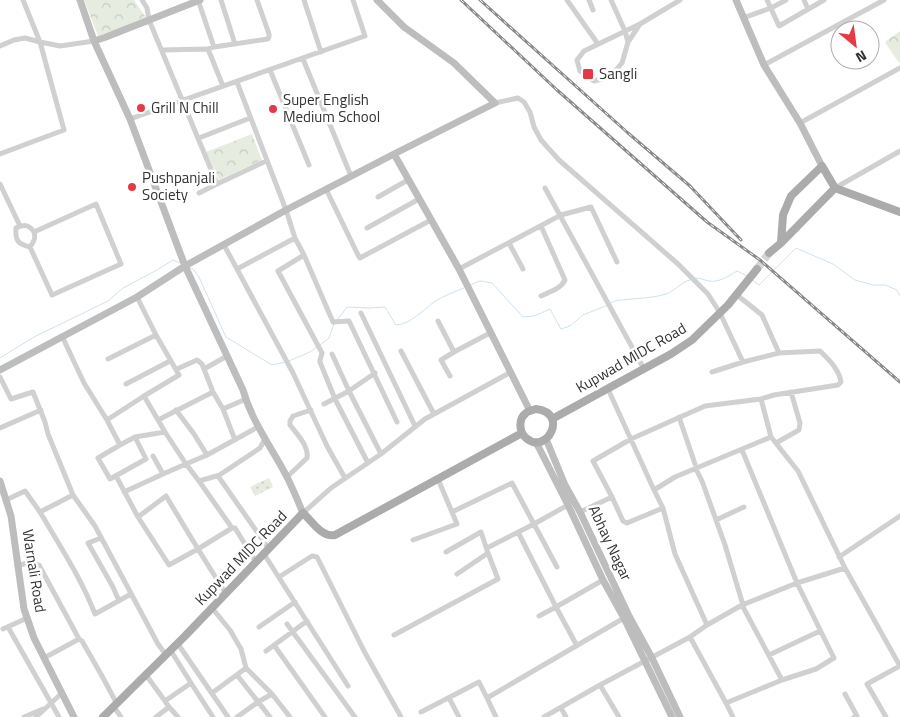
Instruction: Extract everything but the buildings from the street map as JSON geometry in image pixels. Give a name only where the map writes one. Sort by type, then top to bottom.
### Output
[{"type":"main road","points":[[199,0],[94,40],[130,119],[185,266],[258,426],[303,513]]},
{"type":"main road","points":[[0,370],[137,297],[185,266],[286,210],[495,104],[454,64],[404,27],[377,0]]},
{"type":"main road","points":[[736,0],[764,66],[800,123],[834,188],[900,212]]},
{"type":"main road","points":[[82,8],[88,24]]},
{"type":"main road","points":[[394,154],[459,269],[530,411]]},
{"type":"main road","points":[[781,243],[783,215],[791,196],[822,166]]},
{"type":"main road","points":[[769,253],[834,188]]},
{"type":"main road","name":"Kupwad MIDC Road","points":[[552,419],[671,354],[692,340],[737,295],[757,270]]},
{"type":"main road","points":[[541,409],[546,411],[552,419],[553,428],[546,439],[536,442],[529,440],[522,433],[520,429],[521,419],[530,411],[541,409]]},
{"type":"main road","name":"Kupwad MIDC Road","points":[[103,717],[178,644],[303,513],[324,533],[331,536],[336,535],[522,433]]},
{"type":"main road","name":"Abhay Nagar","points":[[546,439],[565,485],[680,717]]},
{"type":"main road","points":[[536,442],[672,717]]},
{"type":"main road","name":"Warnali Road","points":[[0,481],[11,516],[24,609],[34,638],[74,717]]},
{"type":"street","points":[[0,154],[64,130],[40,42],[23,0]]},
{"type":"street","points":[[80,0],[82,8]]},
{"type":"street","points":[[142,0],[217,184]]},
{"type":"street","points":[[199,0],[214,47]]},
{"type":"street","points":[[221,0],[235,44]]},
{"type":"street","points":[[162,50],[208,49],[268,39],[269,37],[257,0]]},
{"type":"street","points":[[304,0],[321,52]]},
{"type":"street","points":[[130,119],[365,36],[353,0]]},
{"type":"street","points":[[567,0],[598,44]]},
{"type":"street","points":[[589,0],[593,10]]},
{"type":"street","points":[[611,0],[626,31],[628,42]]},
{"type":"street","points":[[640,24],[628,42],[622,63],[611,76],[594,81],[580,71],[577,60],[584,51],[640,24],[680,0]]},
{"type":"street","points":[[767,0],[779,26],[824,0]]},
{"type":"street","points":[[743,18],[771,8],[786,0]]},
{"type":"street","points":[[804,0],[808,9]]},
{"type":"street","points":[[764,66],[881,1]]},
{"type":"street","points":[[0,46],[25,38],[60,46],[94,40],[88,24]]},
{"type":"street","points":[[208,49],[223,86]]},
{"type":"street","points":[[303,59],[351,176]]},
{"type":"street","points":[[800,123],[900,68]]},
{"type":"street","points":[[270,70],[310,164]]},
{"type":"street","points":[[237,82],[295,238],[333,322],[350,320],[397,422]]},
{"type":"street","points":[[495,104],[518,98],[524,102],[541,140],[559,160],[678,264],[708,294],[720,313],[743,362]]},
{"type":"street","points":[[198,138],[250,118]]},
{"type":"street","points":[[834,188],[900,151]]},
{"type":"street","points":[[199,193],[266,161]]},
{"type":"street","points":[[378,197],[408,180]]},
{"type":"street","points":[[0,184],[20,226]]},
{"type":"street","points":[[545,188],[644,369]]},
{"type":"street","points":[[326,189],[360,258],[431,220]]},
{"type":"street","points":[[367,228],[419,199]]},
{"type":"street","points":[[30,247],[52,295],[121,264],[96,204],[34,232]]},
{"type":"street","points":[[459,269],[560,215],[590,207],[617,262]]},
{"type":"street","points":[[25,225],[31,227],[35,236],[30,247],[21,245],[15,236],[16,228],[25,225]]},
{"type":"street","points":[[541,226],[565,280],[565,283],[561,286],[541,296]]},
{"type":"street","points":[[237,269],[295,238]]},
{"type":"street","points":[[509,242],[522,269]]},
{"type":"street","points":[[224,245],[293,373],[327,446],[345,478]]},
{"type":"street","points":[[304,255],[278,271],[322,353],[320,362],[335,399],[368,463]]},
{"type":"street","points":[[737,295],[762,315],[779,353]]},
{"type":"street","points":[[107,420],[179,375],[137,297]]},
{"type":"street","points":[[361,313],[415,426]]},
{"type":"street","points":[[438,321],[454,352]]},
{"type":"street","points":[[450,376],[441,360],[490,333]]},
{"type":"street","points":[[108,359],[156,335]]},
{"type":"street","points":[[62,336],[84,383],[120,445]]},
{"type":"street","points":[[400,351],[434,414]]},
{"type":"street","points":[[663,508],[625,523],[623,522],[592,460],[631,439],[705,406],[838,385],[840,382],[833,364],[820,351],[779,353],[712,372]]},
{"type":"street","points":[[332,354],[381,454]]},
{"type":"street","points":[[204,368],[227,356]]},
{"type":"street","points":[[177,369],[197,360],[202,364],[235,440]]},
{"type":"street","points":[[126,384],[170,361]]},
{"type":"street","points":[[303,513],[331,488],[381,454],[415,426],[511,372]]},
{"type":"street","points":[[324,404],[349,391],[375,373]]},
{"type":"street","points":[[0,377],[11,400],[33,392],[73,495],[95,526],[158,644],[168,653],[191,683],[213,717]]},
{"type":"street","points":[[608,389],[663,508],[675,554],[707,625]]},
{"type":"street","points":[[158,420],[213,392]]},
{"type":"street","points":[[776,443],[799,430],[800,423],[791,392]]},
{"type":"street","points":[[144,396],[186,464],[232,528],[238,532],[256,562]]},
{"type":"street","points":[[761,398],[771,437],[798,471],[844,568],[900,666],[867,684],[886,717]]},
{"type":"street","points":[[223,409],[246,399]]},
{"type":"street","points":[[0,428],[41,410]]},
{"type":"street","points":[[176,410],[207,455]]},
{"type":"street","points":[[286,477],[307,458],[308,454],[290,425],[290,421],[293,416],[311,410]]},
{"type":"street","points":[[679,417],[732,565],[743,605],[782,680]]},
{"type":"street","points":[[124,492],[207,455],[258,426]]},
{"type":"street","points":[[134,437],[146,459],[110,479],[98,458],[134,437],[165,432]]},
{"type":"street","points":[[654,490],[696,466],[742,450],[771,437]]},
{"type":"street","points":[[199,481],[220,475],[260,448],[265,439]]},
{"type":"street","points":[[726,703],[782,680],[816,669],[834,658],[797,583],[742,450]]},
{"type":"street","points":[[152,456],[163,474]]},
{"type":"street","points":[[220,475],[218,476],[267,551],[279,577],[348,686]]},
{"type":"street","points":[[116,476],[138,517],[169,565],[232,528]]},
{"type":"street","points":[[413,540],[457,524],[438,479]]},
{"type":"street","points":[[452,512],[512,483],[557,567]]},
{"type":"street","points":[[6,500],[25,491],[74,567],[95,614],[131,594]]},
{"type":"street","points":[[40,512],[73,495]]},
{"type":"street","points":[[138,517],[166,496],[226,594]]},
{"type":"street","points":[[580,512],[612,497]]},
{"type":"street","points":[[457,574],[487,550],[568,505]]},
{"type":"street","points":[[716,520],[744,507]]},
{"type":"street","points":[[839,557],[900,516]]},
{"type":"street","points":[[394,634],[498,580],[481,532],[446,552]]},
{"type":"street","points":[[518,532],[576,644]]},
{"type":"street","points":[[101,538],[88,543],[119,600]]},
{"type":"street","points":[[279,577],[312,556],[317,557],[364,651],[401,717]]},
{"type":"street","points":[[17,566],[30,562],[39,565],[79,639],[102,676],[122,717]]},
{"type":"street","points":[[544,717],[600,684],[690,637],[743,605],[797,583],[844,568]]},
{"type":"street","points":[[539,616],[603,580]]},
{"type":"street","points":[[259,627],[295,602]]},
{"type":"street","points":[[212,608],[230,630],[241,649],[246,668],[272,694],[290,717]]},
{"type":"street","points":[[27,618],[3,628],[52,703],[59,717]]},
{"type":"street","points":[[487,698],[624,618]]},
{"type":"street","points":[[266,651],[307,621]]},
{"type":"street","points":[[287,624],[355,717]]},
{"type":"street","points":[[769,655],[820,631]]},
{"type":"street","points":[[690,637],[732,717]]},
{"type":"street","points":[[44,658],[79,639]]},
{"type":"street","points":[[178,644],[228,717]]},
{"type":"street","points":[[274,645],[325,717]]},
{"type":"street","points":[[894,655],[900,651]]},
{"type":"street","points":[[212,693],[246,668]]},
{"type":"street","points":[[146,675],[178,717]]},
{"type":"street","points":[[236,675],[270,717]]},
{"type":"street","points":[[421,712],[479,682],[496,717]]},
{"type":"street","points":[[165,701],[191,683]]},
{"type":"street","points":[[600,684],[620,717]]},
{"type":"street","points":[[36,717],[62,693]]},
{"type":"street","points":[[237,717],[272,694]]},
{"type":"street","points":[[845,694],[857,716],[854,717]]},
{"type":"street","points":[[449,698],[459,717]]},
{"type":"street","points":[[156,717],[169,707]]},
{"type":"street","points":[[24,717],[46,708]]},
{"type":"street","points":[[561,708],[566,717]]},
{"type":"green space","points":[[84,0],[134,0],[147,19],[98,36]]},
{"type":"green space","points":[[900,31],[900,62],[899,63],[885,42]]},
{"type":"green space","points":[[252,134],[262,160],[219,180],[206,152]]},
{"type":"green space","points":[[269,478],[273,487],[255,496],[250,487]]},
{"type":"waterway","points":[[752,280],[759,285],[796,248],[833,264],[855,280],[873,285],[885,285],[897,290],[900,296]]},
{"type":"waterway","points":[[0,358],[34,337],[108,301],[123,288],[173,260],[180,263]]},
{"type":"waterway","points":[[188,267],[193,269],[199,277],[226,337],[272,365],[285,362]]},
{"type":"waterway","points":[[696,278],[716,281],[737,271],[747,276]]},
{"type":"waterway","points":[[611,303],[666,294],[690,280]]},
{"type":"waterway","points":[[470,285],[480,281],[492,283],[523,317],[534,316],[550,309],[561,329],[570,326],[583,315],[608,305]]},
{"type":"waterway","points":[[338,319],[347,307],[385,307],[396,325],[401,324],[412,319],[437,300],[464,288]]},
{"type":"waterway","points":[[320,345],[329,338],[334,324]]},
{"type":"waterway","points":[[289,361],[317,347]]},
{"type":"tunnel","points":[[757,269],[769,253]]},
{"type":"railway","points":[[461,0],[557,90],[707,222],[760,260],[900,382]]},
{"type":"railway","points":[[480,0],[690,186],[741,240]]},
{"type":"place","name":"Sangli","points":[[588,74]]},
{"type":"place","name":"Grill N Chill","points":[[141,108]]},
{"type":"place","name":"Super English Medium School","points":[[273,109]]},
{"type":"place","name":"Pushpanjali Society","points":[[132,187]]}]
